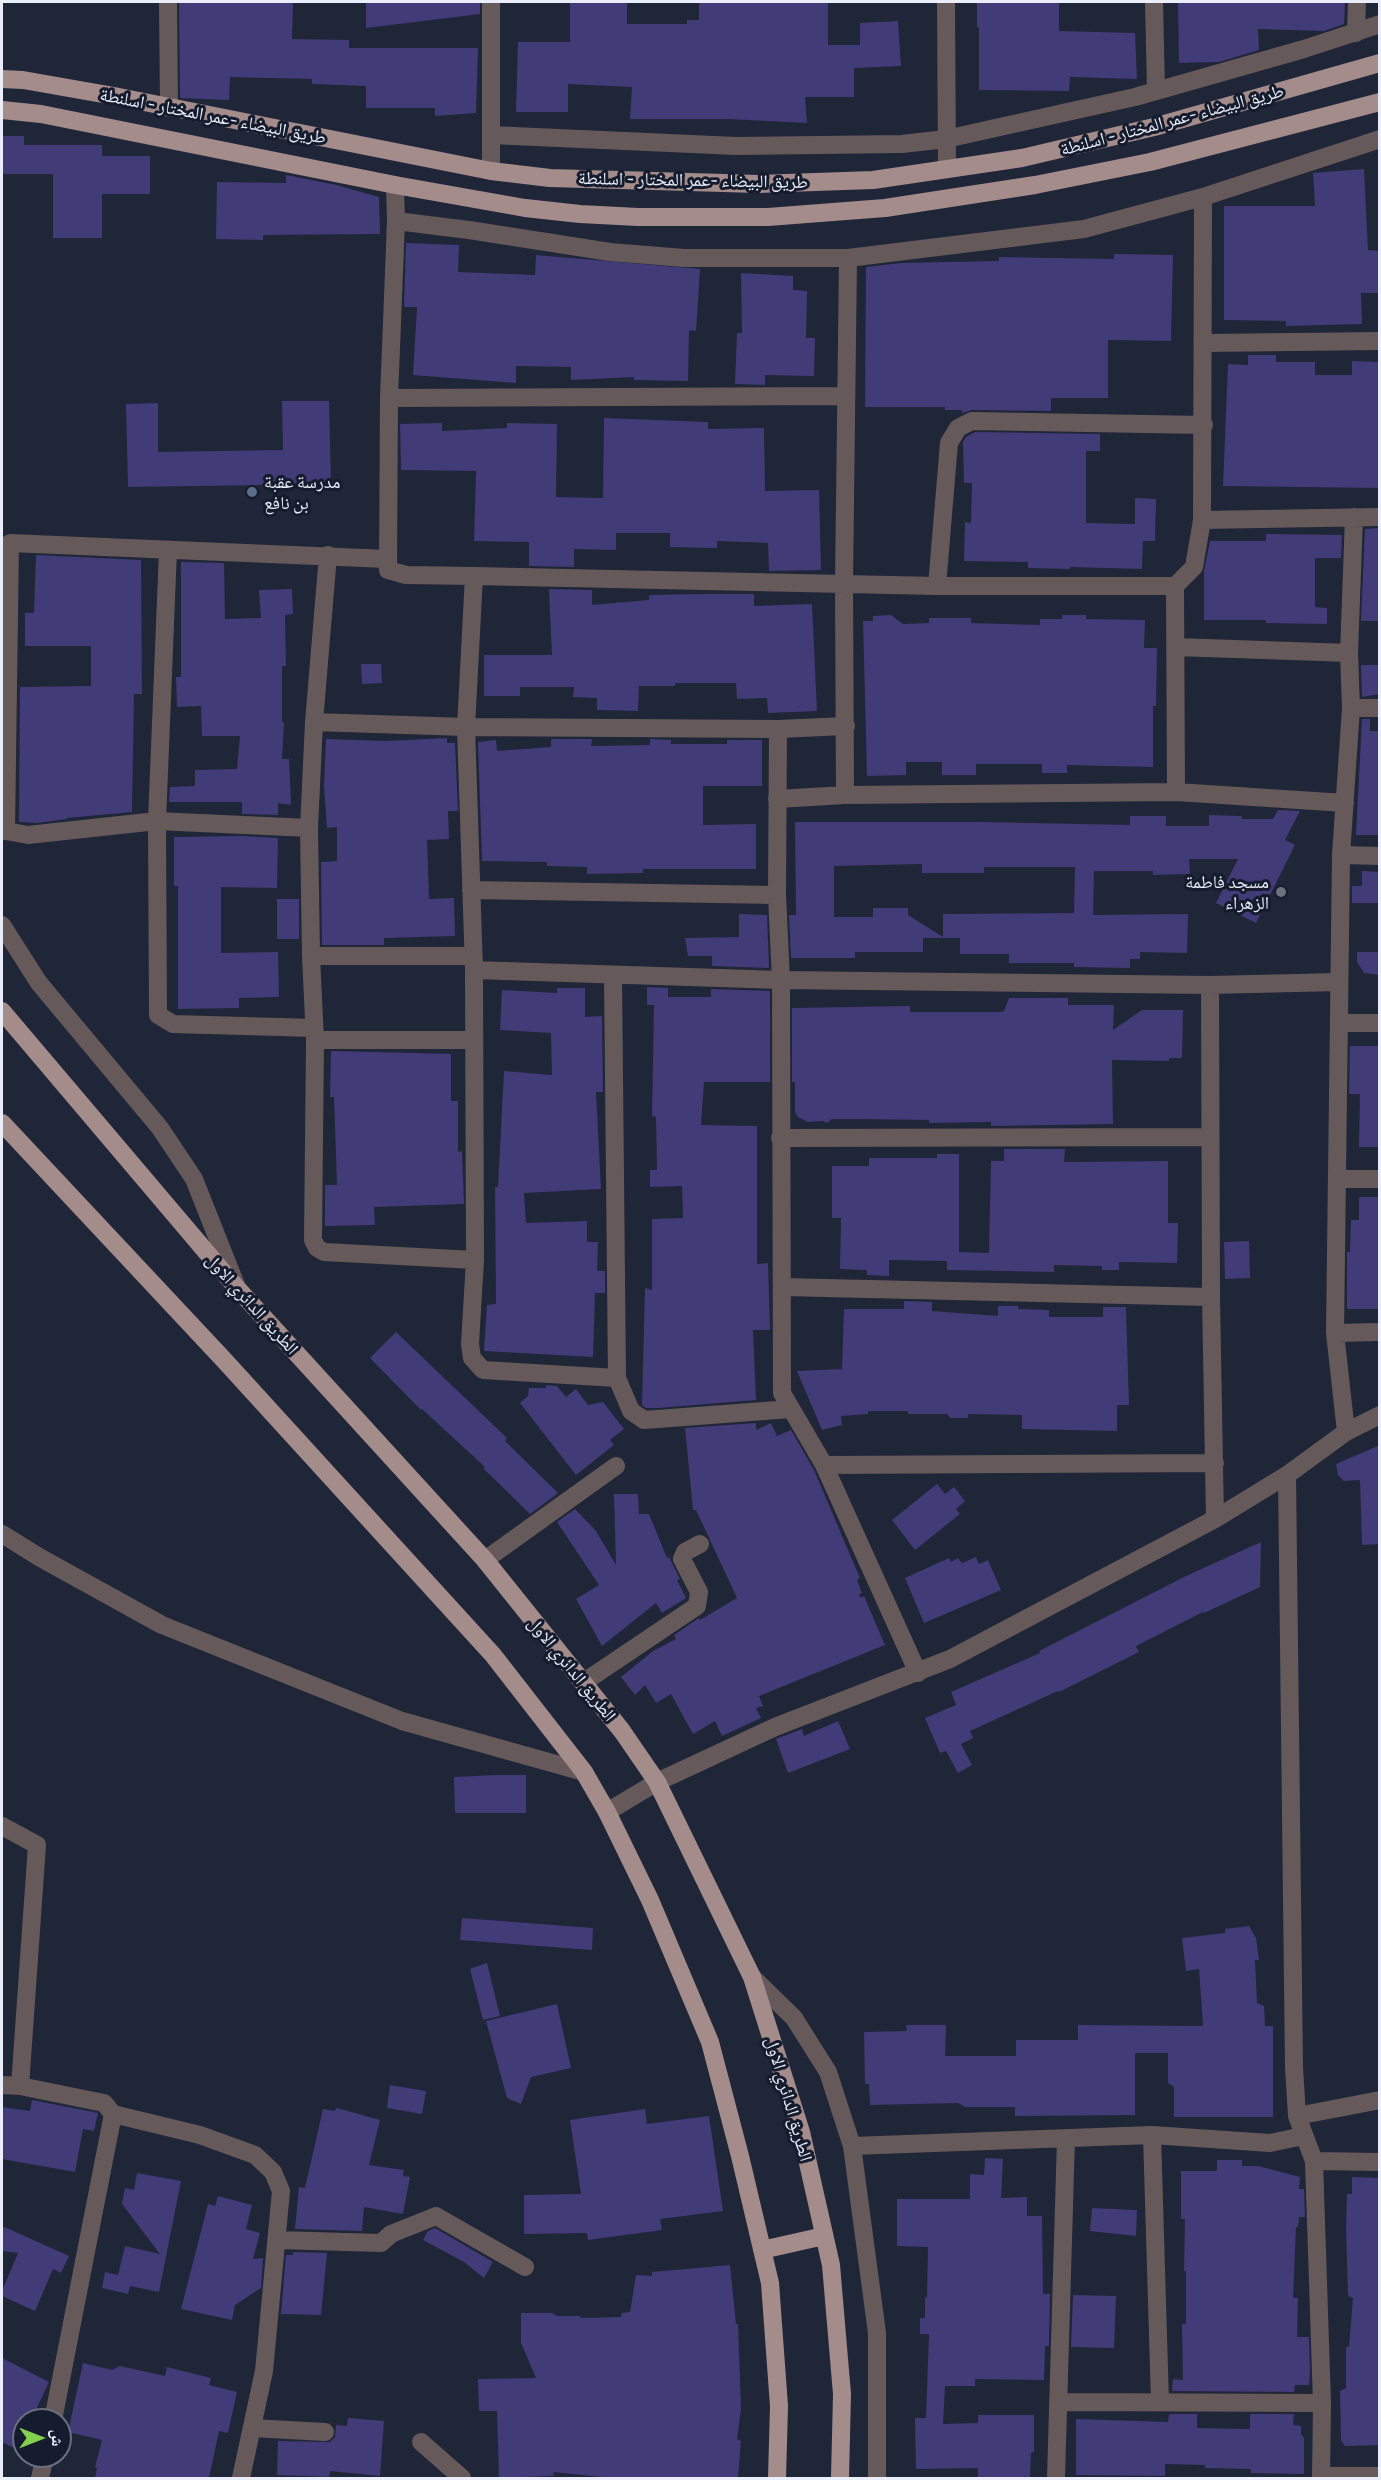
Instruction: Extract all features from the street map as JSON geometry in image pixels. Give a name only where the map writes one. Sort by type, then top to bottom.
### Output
[{"type":"main road","name":"طريق البيضاء -عمر المختار - اسلنطة","points":[[2,79],[114,96],[491,171],[550,178],[758,184],[873,180],[1022,158],[1154,128],[1380,63]]},
{"type":"main road","name":"طريق البيضاء -عمر المختار - اسلنطة","points":[[2,110],[41,114],[395,186],[536,209],[638,217],[768,217],[885,208],[1035,185],[1150,162],[1380,102]]},
{"type":"main road","points":[[428,191],[433,159]]},
{"type":"main road","name":"الطريق الدائري الاول","points":[[2,1011],[236,1287],[485,1560],[584,1683],[657,1782],[752,1977],[801,2132],[831,2265],[842,2394],[840,2478]]},
{"type":"main road","points":[[2,1123],[224,1360],[485,1646],[584,1772],[608,1812],[650,1900],[710,2042],[770,2283],[778,2395],[777,2478]]},
{"type":"main road","points":[[762,2250],[824,2236]]},
{"type":"street","points":[[168,2],[169,108]]},
{"type":"street","points":[[491,2],[491,171]]},
{"type":"street","points":[[946,2],[947,169]]},
{"type":"street","points":[[1154,2],[1156,90]]},
{"type":"street","points":[[1356,33],[1357,2]]},
{"type":"street","points":[[491,135],[736,146],[902,144],[946,139],[1062,115],[1304,49],[1380,24]]},
{"type":"street","points":[[396,221],[621,253],[684,258],[848,258],[1084,229],[1203,197],[1380,139]]},
{"type":"street","points":[[395,186],[396,221],[389,398],[388,570],[396,573],[474,576],[937,586],[1175,586],[1194,567],[1202,520],[1203,197]]},
{"type":"street","points":[[845,795],[844,583],[848,258]]},
{"type":"street","points":[[1203,343],[1380,341]]},
{"type":"street","points":[[389,398],[846,396]]},
{"type":"street","points":[[937,586],[949,443],[958,428],[972,421],[1204,425]]},
{"type":"street","points":[[1346,1432],[1335,1333],[1341,855],[1351,708],[1349,653],[1354,517]]},
{"type":"street","points":[[1202,520],[1380,518]]},
{"type":"street","points":[[309,828],[157,821],[28,835],[4,831],[5,543],[387,559]]},
{"type":"street","points":[[168,550],[157,821],[158,1015],[173,1024],[314,1034],[472,1040]]},
{"type":"street","points":[[328,555],[314,722],[309,828],[314,1034],[313,1240],[317,1248],[324,1252],[475,1260]]},
{"type":"street","points":[[474,576],[466,727],[473,963],[475,1260],[470,1344],[472,1358],[483,1370],[617,1378]]},
{"type":"street","points":[[1175,586],[1176,792]]},
{"type":"street","points":[[1176,647],[1349,653]]},
{"type":"street","points":[[1351,708],[1380,708]]},
{"type":"street","points":[[314,722],[466,727],[778,729],[846,726]]},
{"type":"street","points":[[778,729],[777,895],[781,980],[782,1393],[824,1465],[918,1673]]},
{"type":"street","points":[[777,799],[845,795],[1176,792],[1345,803]]},
{"type":"street","points":[[1341,855],[1380,856]]},
{"type":"street","points":[[471,890],[777,895]]},
{"type":"street","points":[[2,925],[39,983],[160,1128],[194,1179],[236,1287]]},
{"type":"street","points":[[311,956],[473,963],[614,975],[781,980],[1210,985],[1339,982]]},
{"type":"street","points":[[614,975],[617,1378],[631,1412],[644,1420],[791,1409]]},
{"type":"street","points":[[1210,985],[1211,1297],[1215,1519]]},
{"type":"street","points":[[1339,1023],[1380,1023]]},
{"type":"street","points":[[780,1138],[1210,1137]]},
{"type":"street","points":[[1337,1179],[1380,1179]]},
{"type":"street","points":[[783,1287],[1211,1297]]},
{"type":"street","points":[[1335,1333],[1380,1332]]},
{"type":"street","points":[[608,1812],[657,1782],[775,1727],[950,1659],[1215,1519],[1287,1475],[1346,1432],[1380,1415]]},
{"type":"street","points":[[824,1465],[1215,1463]]},
{"type":"street","points":[[485,1560],[616,1466]]},
{"type":"street","points":[[1287,1475],[1294,2067],[1297,2116],[1314,2161],[1322,2403],[1321,2477],[1380,2476]]},
{"type":"street","points":[[2,1534],[162,1625],[402,1721],[584,1772]]},
{"type":"street","points":[[584,1683],[697,1606],[699,1592],[682,1559],[685,1552],[700,1544]]},
{"type":"street","points":[[2,1826],[38,1845],[21,2086]]},
{"type":"street","points":[[752,1977],[794,2018],[828,2072],[852,2146],[877,2332],[878,2478]]},
{"type":"street","points":[[2,2085],[21,2086],[104,2103],[112,2114],[200,2135],[255,2155],[273,2172],[281,2191],[264,2372],[241,2478]]},
{"type":"street","points":[[1297,2116],[1380,2100]]},
{"type":"street","points":[[55,2408],[112,2114]]},
{"type":"street","points":[[852,2146],[1152,2135],[1270,2144],[1303,2136]]},
{"type":"street","points":[[1152,2135],[1161,2402]]},
{"type":"street","points":[[1056,2478],[1066,2138]]},
{"type":"street","points":[[1314,2161],[1380,2162]]},
{"type":"street","points":[[277,2240],[381,2243],[391,2234],[436,2216],[525,2267]]},
{"type":"street","points":[[1060,2402],[1322,2403]]},
{"type":"street","points":[[252,2428],[325,2432]]},
{"type":"street","points":[[421,2442],[462,2478]]},
{"type":"building","points":[[179,2],[293,2],[292,39],[349,40],[349,48],[478,48],[476,113],[435,116],[435,108],[366,108],[366,86],[312,84],[312,79],[230,77],[229,100],[180,98]]},
{"type":"building","points":[[366,2],[480,2],[480,14],[366,28]]},
{"type":"building","points":[[570,2],[627,2],[627,24],[687,24],[687,20],[699,20],[699,2],[828,2],[828,45],[860,45],[860,23],[898,21],[901,66],[854,68],[854,97],[805,97],[807,123],[728,119],[630,119],[632,87],[568,84],[568,112],[516,112],[518,42],[570,42]]},
{"type":"building","points":[[977,2],[1059,2],[1059,31],[1135,33],[1137,79],[1070,77],[1069,91],[979,90]]},
{"type":"building","points":[[1178,2],[1345,2],[1344,24],[1324,31],[1258,29],[1259,50],[1219,62],[1179,63]]},
{"type":"building","points":[[2,136],[24,136],[24,145],[102,145],[102,156],[150,156],[150,194],[102,194],[102,238],[53,238],[53,174],[2,174]]},
{"type":"building","points":[[1364,169],[1368,250],[1380,251],[1380,293],[1361,293],[1362,324],[1286,326],[1286,321],[1224,320],[1224,206],[1315,206],[1313,173]]},
{"type":"building","points":[[286,175],[379,197],[380,234],[263,235],[263,240],[216,239],[217,182],[286,183]]},
{"type":"building","points":[[406,243],[459,245],[458,272],[535,275],[536,255],[700,269],[696,331],[689,330],[688,381],[634,380],[634,377],[571,380],[571,367],[516,366],[516,383],[413,375],[417,307],[404,307]]},
{"type":"building","points":[[1114,254],[1173,255],[1171,341],[1108,340],[1108,398],[1051,398],[1051,411],[972,410],[962,413],[962,410],[945,410],[945,407],[865,407],[866,267],[901,263],[999,261],[999,257],[1114,259]]},
{"type":"building","points":[[741,273],[793,276],[793,290],[807,291],[806,338],[815,338],[814,376],[765,375],[765,385],[735,384],[737,333],[742,333]]},
{"type":"building","points":[[1248,355],[1276,355],[1276,362],[1315,362],[1315,375],[1352,375],[1352,361],[1380,362],[1380,488],[1223,486],[1228,364],[1248,365]]},
{"type":"building","points":[[282,401],[329,401],[331,484],[128,487],[126,404],[158,403],[158,452],[283,450]]},
{"type":"building","points":[[604,418],[708,422],[708,429],[764,428],[765,491],[819,490],[821,570],[769,571],[768,543],[717,541],[717,548],[670,547],[670,533],[616,533],[616,550],[574,549],[574,567],[529,566],[529,542],[474,541],[476,471],[401,470],[400,424],[442,423],[442,431],[507,428],[507,423],[557,424],[556,497],[603,498]]},
{"type":"building","points":[[975,432],[1100,434],[1100,451],[1086,451],[1086,523],[1135,524],[1135,498],[1156,499],[1155,541],[1143,541],[1142,569],[1028,568],[1028,562],[964,561],[965,522],[971,523],[972,483],[964,483],[963,442],[966,437]]},
{"type":"building","points":[[1380,528],[1380,621],[1361,621],[1365,529]]},
{"type":"building","points":[[1266,534],[1342,535],[1341,558],[1315,558],[1315,607],[1327,608],[1327,624],[1266,623],[1266,620],[1204,620],[1204,571],[1210,541],[1266,541]]},
{"type":"building","points":[[36,555],[141,560],[142,694],[134,694],[132,812],[37,823],[19,822],[20,687],[91,686],[91,646],[25,646],[25,613],[34,613]]},
{"type":"building","points":[[181,562],[224,563],[225,619],[261,618],[259,590],[292,589],[293,614],[285,615],[286,666],[282,666],[282,722],[284,722],[282,759],[289,759],[291,805],[278,803],[278,815],[242,814],[242,802],[169,802],[170,787],[195,786],[195,770],[237,769],[240,736],[202,736],[201,706],[177,707],[176,677],[181,677]]},
{"type":"building","points":[[549,589],[592,590],[592,605],[649,600],[649,595],[708,594],[754,594],[754,606],[812,604],[817,711],[768,713],[767,698],[737,699],[736,683],[675,683],[675,686],[639,686],[638,711],[597,710],[597,698],[573,697],[574,687],[520,687],[520,696],[484,696],[484,655],[552,655]]},
{"type":"building","points":[[891,615],[903,624],[929,623],[929,618],[971,618],[971,623],[1040,625],[1040,619],[1062,619],[1062,615],[1086,615],[1086,619],[1145,620],[1144,648],[1157,648],[1156,706],[1153,706],[1153,767],[1067,765],[1067,773],[1042,773],[1042,764],[976,764],[976,775],[942,775],[942,762],[906,762],[906,775],[867,776],[863,621],[873,621],[873,616]]},
{"type":"building","points":[[361,664],[381,664],[382,683],[362,684]]},
{"type":"building","points":[[1361,665],[1380,665],[1380,694],[1362,697]]},
{"type":"building","points":[[1362,719],[1370,719],[1370,731],[1380,731],[1380,835],[1356,835]]},
{"type":"building","points":[[447,738],[447,743],[455,743],[458,811],[448,811],[449,839],[427,840],[429,899],[454,898],[455,936],[384,938],[384,945],[322,945],[321,862],[337,861],[337,827],[327,828],[324,787],[326,739],[385,741]]},
{"type":"building","points":[[551,739],[592,739],[591,746],[650,745],[650,739],[671,740],[671,744],[727,744],[727,740],[762,740],[762,786],[703,786],[703,825],[756,824],[756,869],[643,869],[643,873],[587,874],[587,867],[547,866],[547,862],[482,861],[478,742],[496,740],[497,751],[551,747]]},
{"type":"building","points":[[1278,810],[1300,811],[1285,840],[1295,845],[1256,923],[1216,903],[1238,859],[1189,859],[1190,874],[1153,875],[1153,871],[1094,871],[1093,915],[1188,914],[1187,953],[1140,952],[1140,959],[1130,959],[1130,968],[1074,967],[1074,963],[1009,963],[1009,954],[960,954],[960,938],[923,938],[923,952],[855,952],[855,958],[791,958],[789,915],[796,915],[795,822],[1130,825],[1130,816],[1166,816],[1166,826],[1209,826],[1209,815],[1242,816],[1242,819],[1273,819]],"holes":[[[922,864],[922,873],[984,873],[984,867],[1075,867],[1074,913],[943,914],[943,937],[908,915],[908,908],[873,908],[873,917],[834,917],[834,866]]]},
{"type":"building","points":[[174,837],[278,838],[277,888],[221,887],[221,953],[278,952],[279,997],[239,998],[239,1008],[178,1009],[178,886],[174,886]]},
{"type":"building","points":[[1362,871],[1380,872],[1380,903],[1352,903],[1352,886],[1362,886]]},
{"type":"building","points":[[277,899],[299,899],[299,939],[277,939]]},
{"type":"building","points":[[739,914],[767,915],[769,968],[712,966],[712,956],[688,956],[685,938],[739,937]]},
{"type":"building","points":[[1357,952],[1380,952],[1380,975],[1364,973],[1357,962]]},
{"type":"building","points":[[647,987],[668,988],[668,997],[711,997],[711,989],[770,991],[770,1082],[704,1082],[701,1125],[757,1126],[757,1264],[768,1263],[770,1330],[753,1330],[756,1400],[658,1408],[646,1408],[642,1405],[645,1288],[652,1290],[652,1219],[683,1218],[682,1186],[650,1187],[650,1170],[657,1170],[656,1117],[652,1116],[654,1005],[647,1005]]},
{"type":"building","points":[[557,988],[585,988],[585,1017],[602,1016],[603,1092],[596,1092],[601,1189],[524,1193],[526,1223],[587,1221],[587,1242],[598,1242],[597,1271],[605,1271],[605,1293],[595,1293],[593,1357],[484,1351],[487,1305],[496,1304],[495,1187],[498,1187],[504,1071],[552,1075],[551,1033],[500,1030],[502,990],[557,993]]},
{"type":"building","points":[[1009,998],[1068,998],[1068,1005],[1114,1005],[1113,1030],[1142,1010],[1183,1010],[1182,1058],[1169,1058],[1169,1061],[1112,1060],[1113,1124],[991,1126],[991,1122],[929,1123],[929,1120],[858,1119],[832,1119],[827,1123],[808,1122],[798,1117],[795,1112],[795,1082],[792,1082],[792,1008],[910,1006],[910,1012],[1000,1012],[1004,1011]]},
{"type":"building","points":[[1350,1046],[1380,1046],[1380,1147],[1359,1147],[1360,1094],[1349,1094]]},
{"type":"building","points":[[331,1051],[451,1054],[451,1101],[458,1101],[458,1152],[462,1151],[464,1204],[374,1207],[375,1225],[325,1226],[325,1185],[337,1185],[334,1097],[330,1097]]},
{"type":"building","points":[[1004,1149],[1065,1149],[1064,1162],[1168,1161],[1168,1223],[1178,1223],[1177,1263],[1119,1262],[1119,1270],[1102,1270],[1102,1266],[1054,1265],[1054,1272],[947,1270],[947,1261],[889,1260],[889,1276],[867,1275],[867,1270],[840,1269],[841,1218],[832,1218],[832,1166],[869,1166],[869,1158],[937,1158],[937,1154],[959,1154],[959,1252],[989,1253],[991,1161],[1004,1161]]},
{"type":"building","points":[[1359,1197],[1380,1197],[1380,1309],[1347,1309],[1347,1252],[1350,1252],[1351,1220],[1359,1220]]},
{"type":"building","points":[[1249,1241],[1250,1278],[1225,1279],[1224,1242]]},
{"type":"building","points":[[904,1301],[932,1302],[932,1311],[998,1316],[998,1306],[1049,1310],[1049,1317],[1103,1317],[1103,1307],[1126,1307],[1129,1405],[1117,1405],[1117,1431],[1022,1429],[1022,1415],[968,1414],[968,1418],[950,1418],[947,1414],[908,1414],[908,1411],[868,1411],[868,1414],[841,1416],[842,1425],[822,1430],[797,1371],[842,1369],[844,1309],[904,1309]]},
{"type":"building","points":[[396,1332],[507,1438],[505,1441],[558,1493],[530,1514],[483,1468],[485,1467],[421,1410],[370,1358]]},
{"type":"building","points":[[546,1385],[557,1386],[566,1397],[576,1389],[588,1405],[603,1402],[624,1429],[610,1440],[614,1445],[576,1475],[520,1403],[528,1396],[529,1388],[546,1388]]},
{"type":"building","points":[[756,1423],[756,1430],[771,1423],[777,1436],[791,1430],[814,1470],[860,1578],[857,1580],[862,1593],[859,1595],[861,1598],[864,1596],[885,1645],[759,1696],[763,1706],[756,1708],[761,1718],[722,1736],[715,1721],[693,1734],[671,1694],[656,1703],[645,1685],[635,1695],[621,1677],[653,1651],[676,1639],[674,1635],[699,1618],[700,1620],[737,1598],[696,1510],[693,1510],[685,1428]]},
{"type":"building","points":[[1380,1445],[1380,1544],[1362,1545],[1360,1480],[1344,1481],[1338,1475],[1336,1464]]},
{"type":"building","points":[[937,1484],[945,1494],[954,1487],[965,1501],[956,1509],[960,1514],[915,1550],[892,1520]]},
{"type":"building","points":[[614,1494],[638,1494],[639,1514],[649,1514],[667,1558],[669,1557],[680,1579],[677,1580],[686,1598],[662,1613],[656,1603],[602,1646],[576,1599],[599,1585],[557,1522],[575,1509],[596,1531],[616,1565]]},
{"type":"building","points":[[1261,1542],[1260,1587],[1203,1612],[1136,1646],[1139,1652],[1059,1692],[970,1731],[973,1738],[961,1744],[972,1765],[958,1773],[946,1751],[940,1753],[925,1718],[956,1705],[951,1692],[1040,1653],[1039,1651],[1186,1576]]},
{"type":"building","points":[[976,1557],[979,1564],[988,1560],[1001,1590],[924,1623],[905,1578],[949,1558],[951,1562],[958,1558],[962,1563]]},
{"type":"building","points":[[838,1721],[850,1749],[788,1773],[776,1739],[802,1729],[804,1736]]},
{"type":"building","points":[[526,1775],[526,1813],[455,1813],[454,1777]]},
{"type":"building","points":[[462,1918],[593,1928],[592,1950],[460,1940]]},
{"type":"building","points":[[1249,1926],[1256,1938],[1259,1960],[1255,1960],[1257,2003],[1264,2006],[1265,2026],[1273,2026],[1273,2117],[1174,2117],[1174,2087],[1168,2083],[1168,2053],[1135,2053],[1135,2115],[1015,2116],[1015,2107],[965,2107],[958,2103],[870,2105],[869,2084],[865,2084],[864,2032],[907,2031],[906,2025],[946,2025],[945,2056],[1016,2056],[1016,2040],[1078,2040],[1078,2025],[1203,2026],[1199,1969],[1186,1971],[1182,1938],[1225,1933],[1225,1929]]},
{"type":"building","points":[[487,1963],[500,2016],[483,2020],[470,1969]]},
{"type":"building","points":[[557,2004],[571,2068],[531,2077],[521,2104],[507,2098],[486,2021]]},
{"type":"building","points":[[390,2085],[426,2091],[422,2114],[387,2108]]},
{"type":"building","points":[[32,2100],[98,2113],[94,2131],[83,2129],[75,2172],[2,2159],[2,2107],[30,2111]]},
{"type":"building","points":[[337,2108],[380,2120],[369,2165],[404,2170],[403,2176],[410,2177],[403,2214],[364,2207],[362,2231],[295,2229],[299,2187],[305,2188],[323,2109],[334,2111]]},
{"type":"building","points":[[645,2109],[647,2124],[709,2116],[723,2211],[660,2219],[662,2230],[588,2240],[587,2233],[524,2234],[524,2195],[581,2194],[570,2120]]},
{"type":"building","points":[[985,2158],[1003,2159],[1001,2198],[1027,2197],[1027,2216],[1042,2216],[1043,2294],[1050,2294],[1049,2346],[1045,2346],[1044,2380],[975,2379],[975,2386],[945,2386],[943,2424],[978,2423],[978,2415],[1034,2415],[1034,2452],[1031,2453],[1030,2478],[978,2478],[978,2468],[916,2469],[915,2418],[926,2418],[929,2334],[920,2334],[920,2318],[925,2318],[928,2247],[897,2246],[897,2199],[970,2199],[970,2174],[984,2175]]},
{"type":"building","points":[[1217,2160],[1242,2160],[1242,2166],[1258,2166],[1300,2177],[1299,2189],[1304,2189],[1305,2217],[1299,2217],[1298,2227],[1296,2227],[1293,2298],[1298,2298],[1297,2337],[1309,2337],[1310,2370],[1309,2385],[1295,2385],[1294,2392],[1172,2391],[1173,2379],[1183,2380],[1182,2324],[1186,2324],[1185,2219],[1181,2219],[1181,2171],[1217,2171]]},
{"type":"building","points":[[137,2173],[181,2181],[159,2292],[130,2286],[128,2294],[102,2288],[105,2272],[118,2275],[125,2246],[160,2254],[122,2204],[125,2188],[134,2190]]},
{"type":"building","points":[[1352,2177],[1380,2178],[1380,2445],[1345,2446],[1341,2440],[1340,2391],[1346,2388],[1346,2347],[1349,2347],[1353,2298],[1348,2296],[1346,2228],[1347,2194],[1352,2194]]},
{"type":"building","points":[[218,2196],[252,2205],[246,2229],[260,2233],[253,2259],[263,2258],[261,2288],[235,2305],[232,2320],[181,2309],[208,2204],[215,2206]]},
{"type":"building","points":[[1092,2208],[1137,2210],[1136,2236],[1090,2231]]},
{"type":"building","points":[[2,2226],[69,2256],[61,2273],[53,2269],[35,2311],[2,2296],[18,2253],[2,2251]]},
{"type":"building","points":[[435,2228],[493,2262],[484,2278],[464,2262],[423,2240],[428,2231]]},
{"type":"building","points":[[293,2252],[327,2253],[321,2315],[281,2314],[286,2255],[293,2255]]},
{"type":"building","points":[[730,2265],[736,2324],[738,2324],[741,2410],[737,2439],[741,2441],[738,2478],[611,2478],[553,2472],[554,2476],[499,2478],[497,2411],[479,2411],[478,2379],[536,2378],[521,2343],[521,2313],[552,2313],[557,2316],[580,2316],[581,2318],[621,2317],[622,2313],[630,2312],[636,2275],[652,2276],[652,2272]]},
{"type":"building","points":[[1073,2295],[1116,2296],[1114,2348],[1071,2347]]},
{"type":"building","points":[[2,2358],[49,2382],[37,2408],[12,2408],[12,2447],[2,2442]]},
{"type":"building","points":[[83,2363],[112,2370],[120,2366],[165,2376],[167,2367],[211,2378],[209,2385],[237,2392],[228,2433],[219,2431],[209,2478],[95,2478],[97,2468],[95,2467],[102,2440],[72,2433],[72,2414]]},
{"type":"building","points":[[1169,2414],[1197,2414],[1197,2428],[1250,2429],[1250,2414],[1294,2414],[1293,2425],[1301,2426],[1301,2434],[1304,2438],[1304,2474],[1251,2473],[1251,2469],[1165,2464],[1165,2476],[1076,2475],[1076,2419],[1168,2422]]},
{"type":"building","points":[[348,2418],[384,2421],[380,2476],[330,2471],[329,2477],[277,2475],[278,2441],[330,2442],[335,2437],[336,2425],[347,2426]]},
{"type":"place","name":"مدرسة عقبة بن نافع","points":[[252,492]]},
{"type":"place","name":"مسجد فاطمة الزهراء","points":[[1281,892]]}]
